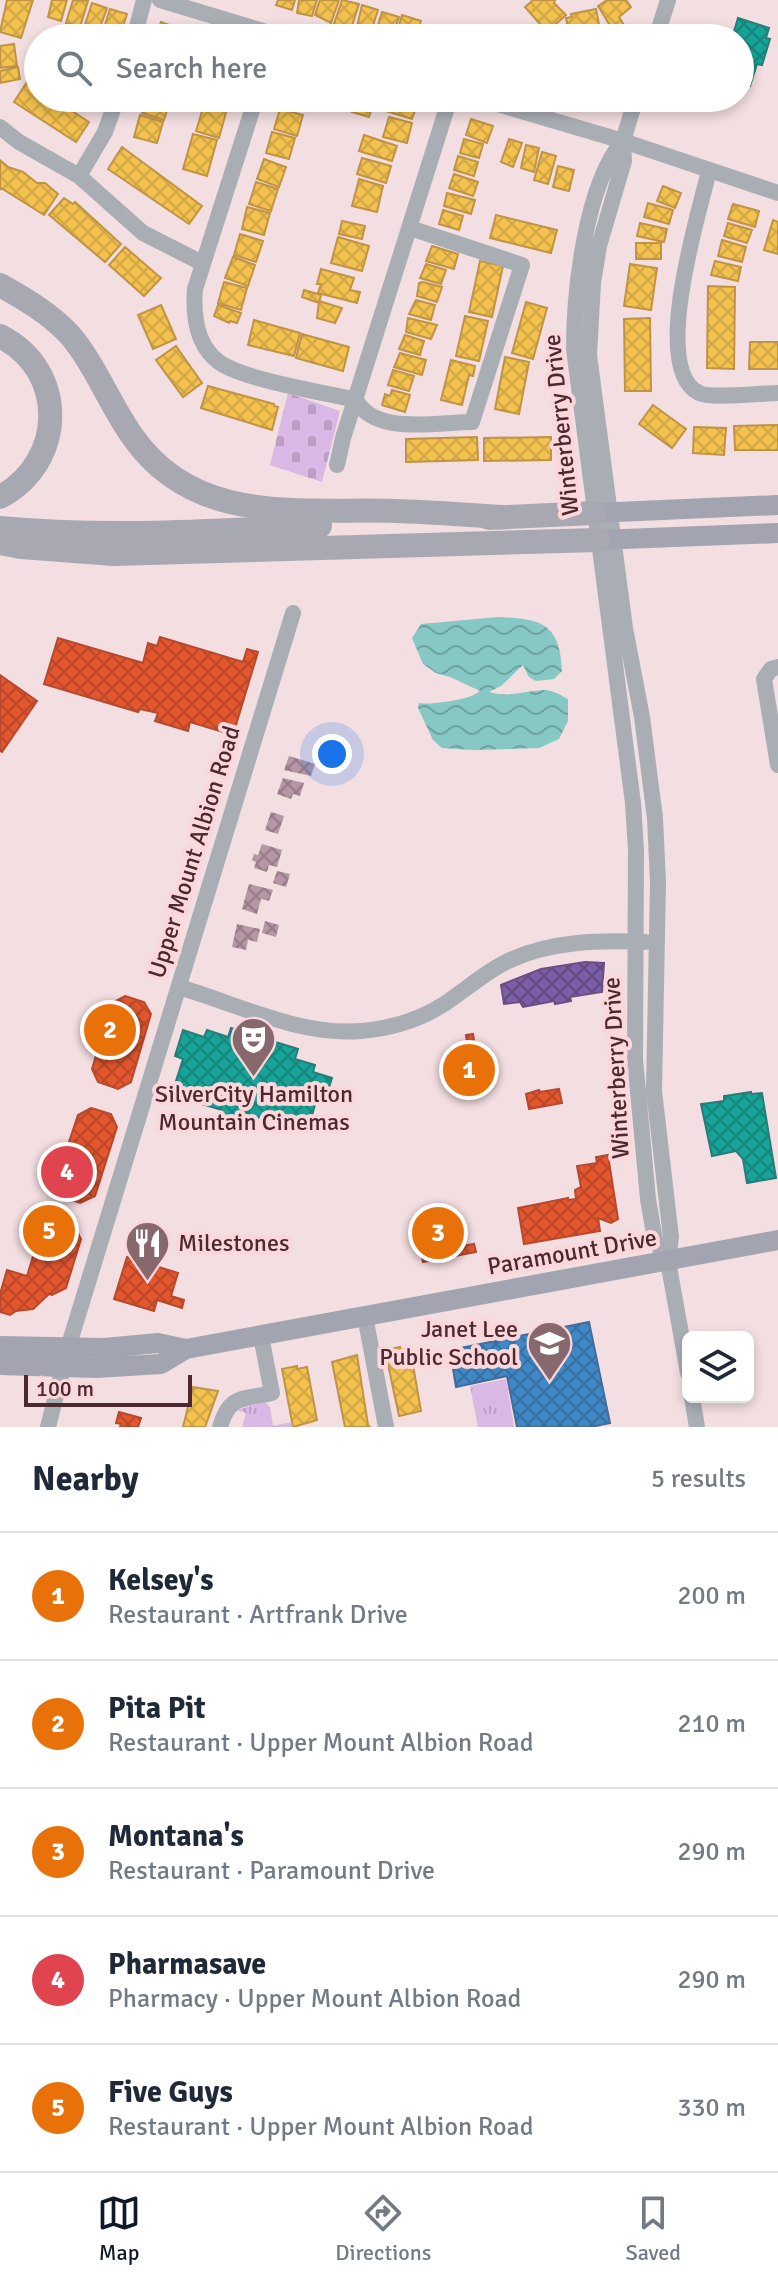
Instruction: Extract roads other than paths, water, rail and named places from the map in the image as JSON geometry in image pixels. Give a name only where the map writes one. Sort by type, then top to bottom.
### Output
[{"type":"highway","points":[[0,285],[38,307],[71,336],[133,438],[153,463],[198,492],[250,508],[504,517]]},
{"type":"highway","points":[[0,336],[18,345],[36,366],[46,387],[51,421],[40,459],[26,478],[0,497]]},
{"type":"highway","points":[[0,528],[60,534],[127,534],[602,512]]},
{"type":"highway","points":[[0,543],[114,554],[606,539]]},
{"type":"main road","points":[[602,512],[778,505]]},
{"type":"main road","points":[[606,539],[778,533]]},
{"type":"main road","name":"Paramount Drive","points":[[66,1358],[158,1343],[186,1349],[778,1240]]},
{"type":"main road","points":[[0,1346],[66,1358]]},
{"type":"main road","points":[[0,1365],[66,1358]]},
{"type":"street","points":[[138,24],[144,0]]},
{"type":"street","points":[[160,0],[238,24]]},
{"type":"street","points":[[660,24],[668,0]]},
{"type":"street","points":[[79,176],[105,132],[112,112]]},
{"type":"street","points":[[251,112],[202,263],[193,310],[197,331],[219,362],[246,374],[356,400],[374,418],[390,424],[472,422],[522,265],[410,228]]},
{"type":"street","points":[[337,465],[446,112]]},
{"type":"street","points":[[525,112],[778,193]]},
{"type":"street","points":[[623,141],[632,112]]},
{"type":"street","points":[[0,127],[19,142],[79,176],[143,233],[202,263]]},
{"type":"street","name":"Winterberry Drive","points":[[623,141],[608,158],[586,230],[574,318],[577,387],[606,539],[633,803],[636,850],[634,1046],[641,1139],[655,1240],[668,1261]]},
{"type":"street","points":[[709,171],[679,303],[680,369],[687,386],[702,395],[778,393]]},
{"type":"street","name":"Winterberry Drive","points":[[606,539],[642,717],[655,818],[658,882],[654,1091],[671,1237],[668,1261],[682,1339]]},
{"type":"street","name":"Upper Mount Albion Road","points":[[48,1427],[66,1358],[293,613]]},
{"type":"street","points":[[778,667],[771,669],[764,679],[778,765]]},
{"type":"street","points":[[179,987],[308,1027],[364,1031],[392,1026],[432,1011],[498,966],[532,952],[569,944],[655,942]]},
{"type":"street","points":[[365,1316],[386,1427]]},
{"type":"street","points":[[220,1427],[225,1409],[232,1402],[272,1393],[261,1336]]},
{"type":"street","points":[[693,1403],[697,1427]]},
{"type":"water","points":[[498,617],[525,619],[545,626],[557,642],[562,671],[554,679],[536,681],[529,677],[523,665],[501,686],[489,692],[516,694],[553,691],[568,699],[568,721],[559,739],[539,748],[442,748],[433,740],[418,708],[419,703],[451,701],[480,691],[436,673],[423,664],[412,638],[421,624]]},
{"type":"place","name":"Pita Pit","points":[[110,1030]]},
{"type":"place","name":"Kelsey's","points":[[469,1070]]},
{"type":"place","name":"SilverCity Hamilton Mountain Cinemas","points":[[254,1079]]},
{"type":"place","name":"Pharmasave","points":[[67,1172]]},
{"type":"place","name":"Five Guys","points":[[49,1231]]},
{"type":"place","name":"Montana's","points":[[438,1233]]},
{"type":"place","name":"Milestones","points":[[147,1282]]},
{"type":"place","name":"Janet Lee Public School","points":[[549,1382]]}]
